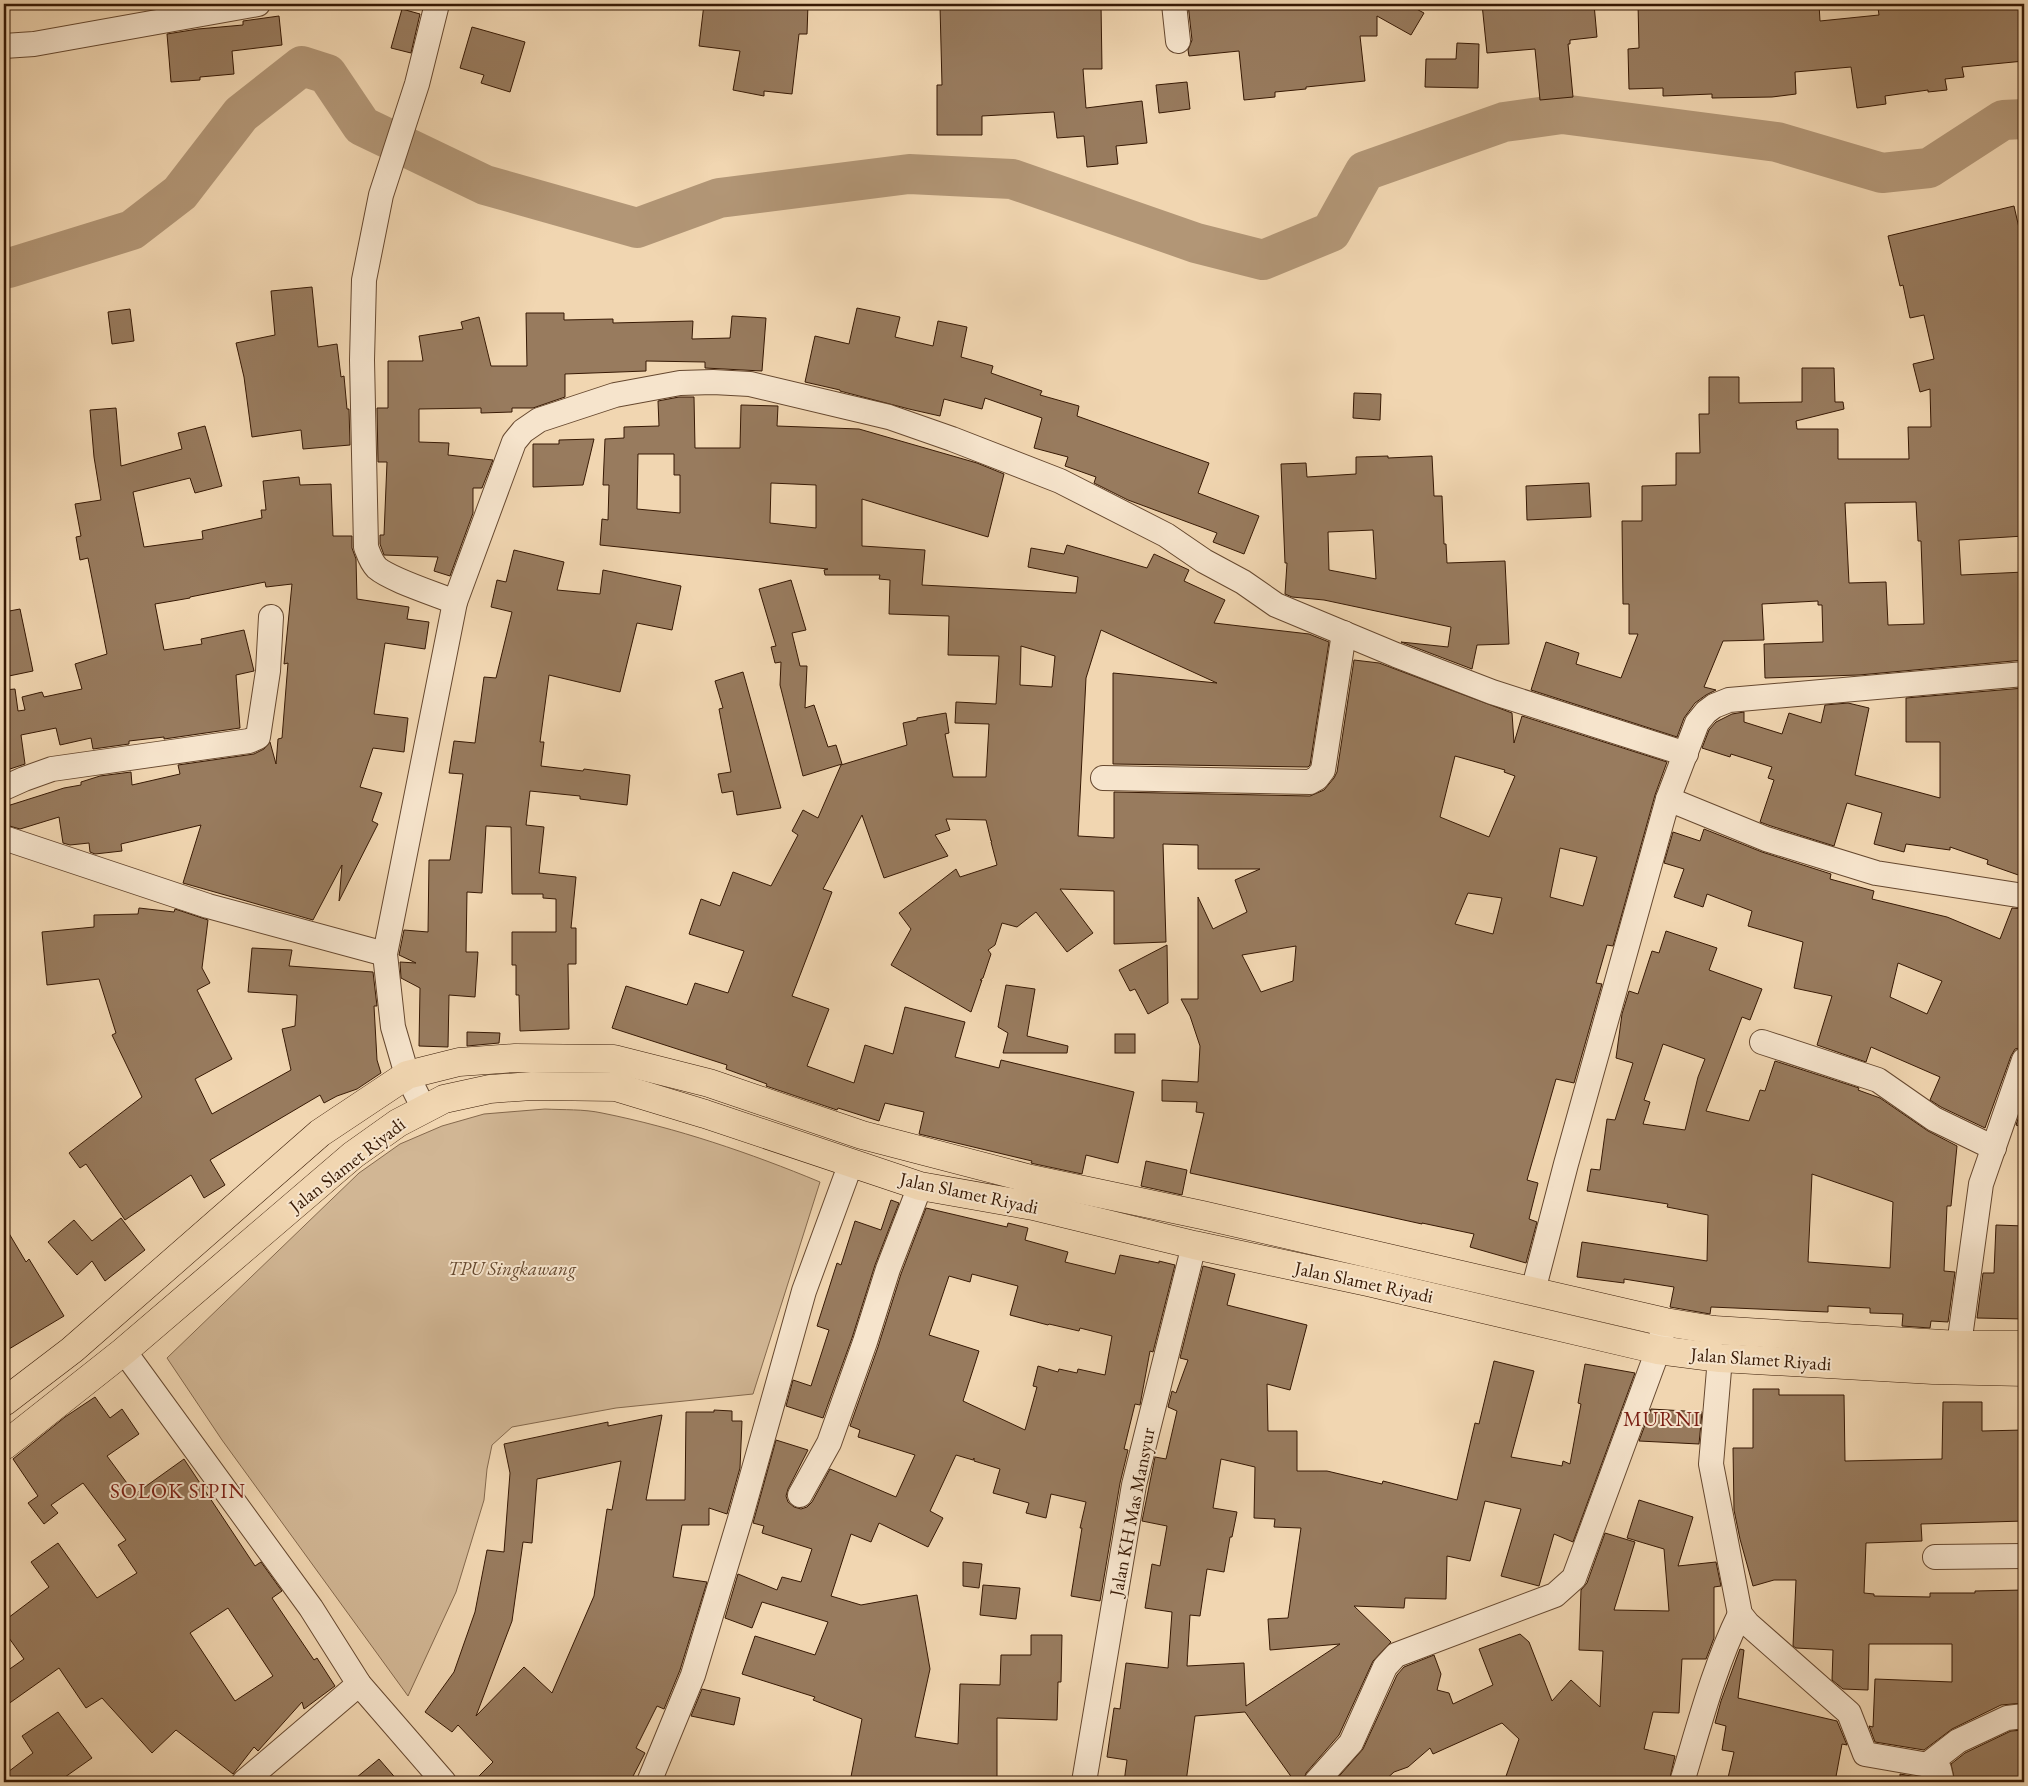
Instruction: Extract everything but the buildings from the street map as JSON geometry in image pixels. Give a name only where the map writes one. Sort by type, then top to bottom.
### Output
[{"type":"main road","name":"Jalan Slamet Riyadi","points":[[4,1402],[72,1350],[320,1133],[407,1075],[459,1062],[515,1058],[614,1059],[709,1083],[862,1135],[1031,1179],[1212,1218],[1665,1322],[1714,1330],[1959,1345],[2024,1345]]},
{"type":"main road","name":"Jalan Slamet Riyadi","points":[[10,1430],[124,1351],[353,1156],[398,1123],[444,1099],[490,1089],[532,1086],[616,1087],[705,1114],[920,1186],[1033,1206],[1194,1245],[1378,1285],[1658,1350],[1720,1358],[1932,1370],[2024,1372]]},
{"type":"street","points":[[4,46],[34,44],[258,4]]},
{"type":"street","points":[[437,4],[417,84],[381,195],[364,280],[362,360],[366,547],[370,558],[377,568],[455,602]]},
{"type":"street","points":[[1174,4],[1178,41]]},
{"type":"street","points":[[424,1109],[407,1075],[393,1027],[385,954],[455,602],[514,442],[523,431],[539,420],[615,395],[680,383],[750,384],[889,416],[1060,481],[1166,535],[1204,561],[1242,582],[1276,605],[1492,692],[1686,754]]},
{"type":"street","points":[[4,788],[52,769],[248,741],[258,737],[268,670],[271,617]]},
{"type":"street","points":[[1103,778],[1310,782],[1317,778],[1323,770],[1344,633]]},
{"type":"street","points":[[1533,1291],[1566,1164],[1668,799],[1697,724],[1706,712],[1714,706],[1729,700],[2024,674]]},
{"type":"street","points":[[1668,799],[1766,838],[1876,873],[2024,896]]},
{"type":"street","points":[[4,838],[208,906],[385,954]]},
{"type":"street","points":[[1762,1042],[1878,1080],[1934,1119],[1994,1148]]},
{"type":"street","points":[[1959,1345],[1981,1184],[2024,1060]]},
{"type":"street","points":[[649,1782],[693,1675],[743,1509],[804,1291],[851,1162]]},
{"type":"street","points":[[800,1495],[830,1443],[885,1277],[920,1186]]},
{"type":"street","name":"Jalan KH Mas Mansyur","points":[[1084,1782],[1134,1485],[1194,1245]]},
{"type":"street","points":[[1316,1782],[1351,1743],[1385,1667],[1396,1655],[1556,1595],[1574,1578],[1658,1350],[1665,1322]]},
{"type":"street","points":[[124,1351],[306,1600],[359,1684],[444,1782]]},
{"type":"street","points":[[1720,1358],[1711,1464],[1740,1614],[1748,1624],[1849,1713],[1865,1754],[1939,1777],[1958,1741],[2007,1718],[2024,1716]]},
{"type":"street","points":[[1935,1557],[2024,1556]]},
{"type":"street","points":[[1682,1782],[1717,1667],[1740,1614]]},
{"type":"street","points":[[244,1782],[359,1684]]},
{"type":"green space","name":"TPU Singkawang","points":[[545,1109],[595,1112],[658,1126],[740,1151],[820,1182],[753,1394],[616,1408],[512,1427],[492,1445],[484,1500],[456,1592],[408,1696],[222,1440],[167,1358],[359,1173],[400,1144],[442,1126],[484,1114]]},
{"type":"waterway","points":[[4,266],[9,268],[132,230],[180,193],[241,114],[302,66],[327,74],[362,126],[485,185],[637,228],[719,198],[909,174],[1012,179],[1196,243],[1263,260],[1331,232],[1365,171],[1504,122],[1562,114],[1777,142],[1882,173],[1929,168],[2003,120],[2024,119]]},
{"type":"district","name":"MURNI","points":[[1662,1418]]},
{"type":"district","name":"SOLOK SIPIN","points":[[178,1490]]}]
